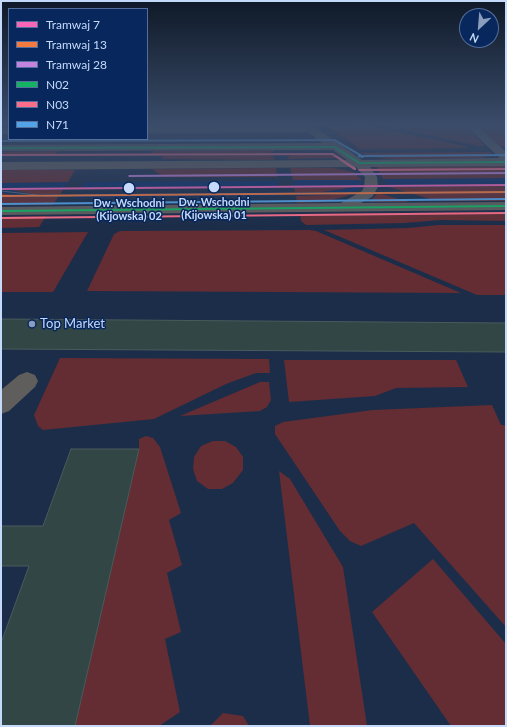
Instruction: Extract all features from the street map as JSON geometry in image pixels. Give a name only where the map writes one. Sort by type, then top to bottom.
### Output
[{"type":"street","points":[[342,208],[364,197],[371,187],[371,177],[360,163],[354,159]]},
{"type":"street","points":[[1,166],[506,162]]},
{"type":"street","points":[[1,211],[506,206]]},
{"type":"street","points":[[1,404],[27,380]]},
{"type":"shaded area","points":[[162,159],[274,159],[274,160]]},
{"type":"shaded area","points":[[506,166],[506,178],[383,179],[377,167]]},
{"type":"shaded area","points":[[276,168],[277,177],[164,177],[152,169]]},
{"type":"shaded area","points":[[290,168],[334,168],[353,172],[362,180],[293,180]]},
{"type":"shaded area","points":[[1,170],[75,170],[68,182],[1,183]]},
{"type":"shaded area","points":[[506,178],[506,186],[389,187],[383,179]]},
{"type":"shaded area","points":[[293,180],[362,180],[362,184],[359,190],[353,192],[296,196],[295,192],[322,192],[352,188],[294,188]]},
{"type":"shaded area","points":[[277,181],[278,188],[80,189],[85,182]]},
{"type":"shaded area","points":[[68,182],[63,190],[12,190],[33,194],[60,194],[58,197],[28,197],[1,193],[1,183]]},
{"type":"shaded area","points":[[506,186],[506,201],[434,200],[389,187]]},
{"type":"shaded area","points":[[355,187],[322,192],[295,192],[294,188]]},
{"type":"shaded area","points":[[11,190],[63,190],[60,194],[33,194]]},
{"type":"shaded area","points":[[279,192],[280,196],[75,198],[78,194]]},
{"type":"shaded area","points":[[353,192],[347,196],[324,202],[297,203],[296,196],[327,195]]},
{"type":"shaded area","points":[[1,193],[28,197],[58,197],[53,205],[1,205]]},
{"type":"shaded area","points":[[378,193],[409,202],[369,202]]},
{"type":"shaded area","points":[[506,212],[506,221],[441,220],[404,223],[306,225],[301,221],[300,214]]},
{"type":"shaded area","points":[[46,216],[39,227],[1,228],[1,217]]},
{"type":"shaded area","points":[[439,225],[506,225],[506,295],[477,295],[324,230],[408,228]]},
{"type":"shaded area","points":[[120,231],[316,231],[461,293],[87,291],[114,234]]},
{"type":"shaded area","points":[[88,232],[53,292],[1,292],[1,233]]},
{"type":"shaded area","points":[[60,358],[269,359],[270,373],[256,373],[226,384],[154,419],[43,430],[38,426],[34,415]]},
{"type":"shaded area","points":[[284,360],[456,360],[468,387],[396,388],[375,396],[289,402]]},
{"type":"shaded area","points":[[260,382],[269,382],[271,400],[267,407],[260,411],[180,416]]},
{"type":"shaded area","points":[[492,405],[501,425],[506,425],[506,627],[414,523],[361,546],[350,541],[340,531],[275,434],[275,426],[283,422],[373,410]]},
{"type":"shaded area","points":[[146,436],[153,438],[160,447],[181,513],[169,520],[182,565],[167,573],[181,632],[165,639],[180,712],[159,726],[75,726],[139,449],[139,439]]},
{"type":"shaded area","points":[[213,441],[225,441],[236,447],[243,457],[243,470],[233,483],[222,489],[208,489],[197,481],[193,469],[194,457],[201,446]]},
{"type":"shaded area","points":[[279,471],[290,479],[343,567],[367,726],[310,726]]},
{"type":"shaded area","points":[[433,559],[506,644],[506,726],[451,726],[372,612]]},
{"type":"shaded area","points":[[223,713],[243,716],[249,726],[210,726]]},
{"type":"building","points":[[1,319],[506,323],[506,352],[1,349]]},
{"type":"building","points":[[71,449],[139,449],[75,726],[1,726],[1,643],[29,566],[1,566],[1,526],[43,526]]},
{"type":"tram line","name":"28","points":[[129,176],[506,173]]},
{"type":"tram line","name":"7","points":[[1,189],[506,185]]},
{"type":"tram line","points":[[1,191],[46,196],[254,194]]},
{"type":"tram line","name":"13","points":[[1,196],[506,192]]},
{"type":"transit line","name":"N03","points":[[340,159],[355,169]]},
{"type":"transit line","name":"N02","points":[[353,159],[359,163]]},
{"type":"transit line","name":"N02","points":[[359,163],[506,162]]},
{"type":"transit line","name":"N03","points":[[359,170],[506,169]]},
{"type":"transit line","name":"N71","points":[[1,204],[506,199]]},
{"type":"transit line","name":"N02","points":[[1,211],[506,206]]},
{"type":"transit line","name":"N03","points":[[1,218],[506,213]]},
{"type":"place","name":"Dw. Wschodni (Kijowska) 01","points":[[214,187]]},
{"type":"place","name":"Dw. Wschodni (Kijowska) 02","points":[[129,188]]},
{"type":"place","name":"Top Market","points":[[32,324]]}]
